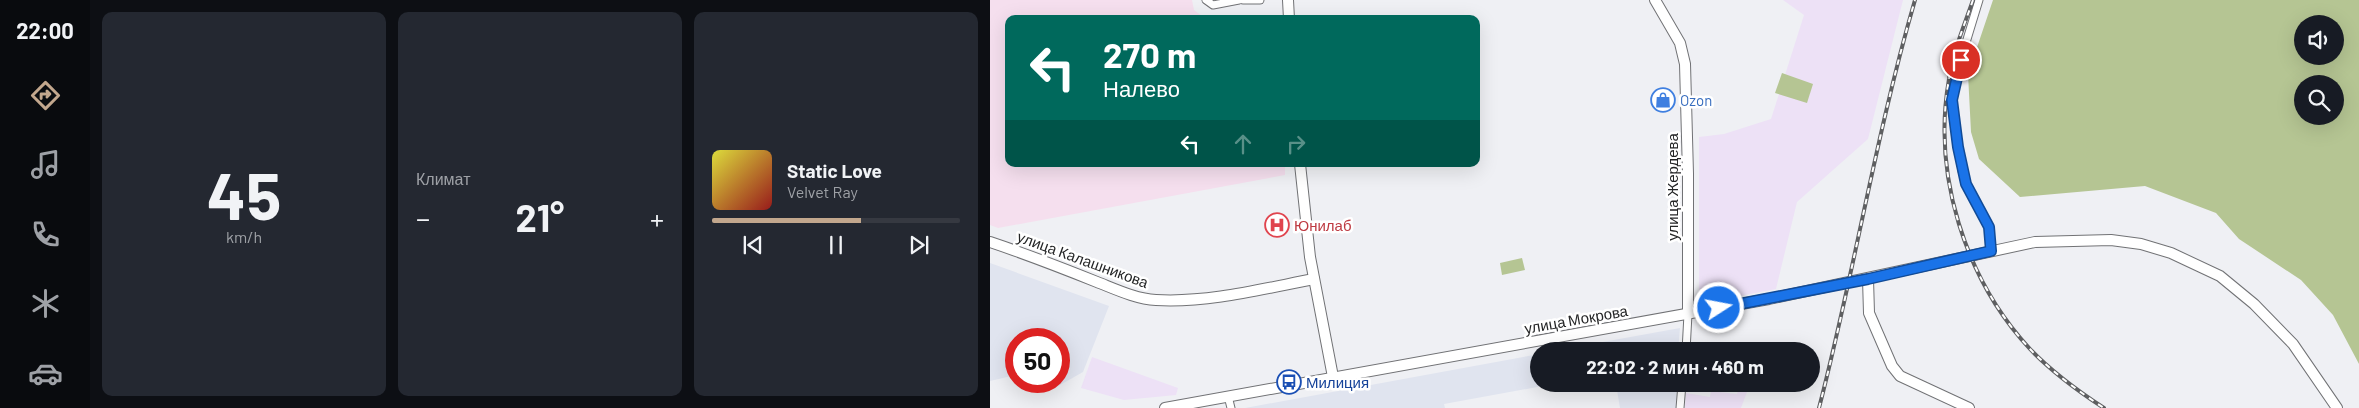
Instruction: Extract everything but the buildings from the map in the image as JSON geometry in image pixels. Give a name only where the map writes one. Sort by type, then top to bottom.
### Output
[{"type":"main road","points":[[1288,0],[1289,15]]},
{"type":"main road","name":"улица Жердева","points":[[1656,0],[1680,43],[1685,64],[1688,174],[1688,314]]},
{"type":"main road","points":[[1300,167],[1314,279],[1333,377]]},
{"type":"main road","name":"улица Мокрова","points":[[1165,408],[1688,314],[1868,279],[2035,242],[2110,240],[2141,244],[2171,253],[2220,276],[2254,304],[2293,344],[2337,408]]},
{"type":"main road","name":"улица Калашникова","points":[[990,242],[1038,258],[1121,291],[1154,300],[1194,299],[1226,295],[1314,279]]},
{"type":"main road","points":[[1868,279],[1869,313],[1892,366],[1900,376],[1969,408]]},
{"type":"street","points":[[1206,0],[1213,5],[1241,0],[1260,0]]},
{"type":"street","points":[[1979,0],[1961,60],[1952,100],[1962,170],[1966,184],[1989,227],[1991,251]]},
{"type":"street","name":"улица Жердева","points":[[1686,342],[1688,314]]},
{"type":"street","points":[[1680,408],[1681,392]]},
{"type":"street","points":[[1228,396],[1231,408]]},
{"type":"shaded area","points":[[990,0],[1192,0],[1194,10],[1201,15],[1005,15],[1005,167],[1285,167],[1285,175],[998,228],[990,225]]},
{"type":"shaded area","points":[[1783,0],[1903,0],[1868,139],[1797,202],[1776,289],[1699,304],[1699,137],[1724,134],[1771,119],[1804,15]]},
{"type":"shaded area","points":[[990,263],[1109,306],[1083,372],[1070,379],[1070,328],[1005,328],[1005,378],[990,381]]},
{"type":"shaded area","points":[[1680,328],[1679,342],[1603,342]]},
{"type":"shaded area","points":[[1530,356],[1530,388],[1444,404],[1445,408],[1245,408]]},
{"type":"shaded area","points":[[1092,357],[1178,388],[1176,395],[1124,400],[1081,388]]},
{"type":"shaded area","points":[[1617,392],[1677,392],[1676,408],[1620,408]]},
{"type":"shaded area","points":[[1711,392],[1737,394],[1738,392],[1747,392],[1741,408],[1685,408],[1686,393],[1710,397]]},
{"type":"green space","points":[[1993,0],[2359,0],[2359,364],[2333,315],[2301,280],[2239,239],[2216,213],[2145,186],[2020,197],[1979,159],[1971,132],[1968,74]]},
{"type":"green space","points":[[1782,73],[1813,84],[1807,103],[1775,93]]},
{"type":"green space","points":[[1522,258],[1525,270],[1502,275],[1500,263]]},
{"type":"railway","points":[[1819,408],[1832,357],[1888,101],[1915,0]]},
{"type":"railway","points":[[1973,0],[1953,59],[1945,115],[1945,151],[1950,188],[1959,223],[1971,258],[1988,291],[2007,321],[2047,366],[2104,408]]},
{"type":"place","name":"Ozon","points":[[1663,100]]},
{"type":"place","name":"Юнилаб","points":[[1277,225]]},
{"type":"place","name":"Милиция","points":[[1289,382]]},
{"type":"route","points":[[1719,308],[1868,279],[1991,251],[1989,227],[1966,184],[1958,147],[1952,100],[1961,60]]}]
